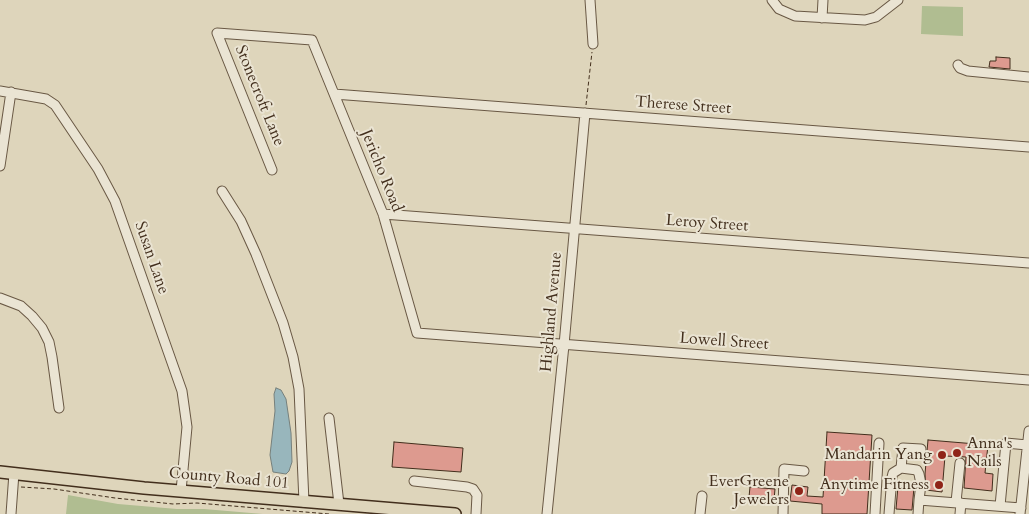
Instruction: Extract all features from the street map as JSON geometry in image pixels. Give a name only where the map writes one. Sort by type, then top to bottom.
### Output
[{"type":"main road","name":"County Road 101","points":[[0,472],[72,481],[455,514]]},
{"type":"street","points":[[590,0],[593,44]]},
{"type":"street","points":[[772,0],[780,9],[788,14],[802,17],[870,19],[898,0]]},
{"type":"street","points":[[822,18],[823,0]]},
{"type":"street","name":"Jericho Road","points":[[217,33],[312,40],[383,214],[417,333]]},
{"type":"street","name":"Stonecroft Lane","points":[[217,33],[272,170]]},
{"type":"street","points":[[958,65],[968,72],[1029,77]]},
{"type":"street","name":"Susan Lane","points":[[0,91],[46,99],[55,105],[98,169],[115,201],[182,391],[187,427],[181,491]]},
{"type":"street","points":[[0,166],[11,92]]},
{"type":"street","name":"Therese Street","points":[[334,94],[1029,146]]},
{"type":"street","name":"Highland Avenue","points":[[547,514],[584,113]]},
{"type":"street","points":[[222,192],[241,221],[252,246],[283,323],[293,357],[299,389],[304,502]]},
{"type":"street","name":"Leroy Street","points":[[383,214],[1029,263]]},
{"type":"street","points":[[0,298],[20,306],[42,328],[51,349],[59,408]]},
{"type":"street","name":"Lowell Street","points":[[417,333],[1029,380]]},
{"type":"street","points":[[329,418],[339,504]]},
{"type":"street","points":[[919,500],[1020,511],[1026,480],[1029,431]]},
{"type":"street","points":[[875,514],[879,443]]},
{"type":"street","points":[[1001,509],[1006,443],[1027,451]]},
{"type":"street","points":[[902,468],[903,448],[921,449]]},
{"type":"street","points":[[960,463],[960,514]]},
{"type":"street","points":[[889,514],[892,477],[893,474],[902,468],[917,470],[919,474],[921,484],[918,514]]},
{"type":"street","points":[[783,514],[784,469],[804,471]]},
{"type":"street","points":[[11,514],[14,474]]},
{"type":"street","points":[[414,482],[473,489],[477,496],[476,514]]},
{"type":"street","points":[[700,514],[702,496]]},
{"type":"path","points":[[584,113],[593,44]]},
{"type":"path","points":[[12,487],[54,489],[173,504],[197,503],[329,514]]},
{"type":"green space","points":[[922,6],[963,7],[963,36],[921,34]]},
{"type":"green space","points":[[68,495],[118,504],[263,514],[66,514]]},
{"type":"water","points":[[276,388],[281,390],[286,399],[291,433],[292,462],[286,474],[273,472],[270,455]]},
{"type":"building","points":[[996,57],[1010,58],[1010,69],[989,67],[990,61],[996,61]]},
{"type":"building","points":[[827,432],[872,435],[867,514],[822,514],[822,504],[790,501],[792,485],[808,487],[807,496],[823,497]]},
{"type":"building","points":[[928,440],[988,445],[985,473],[993,474],[992,491],[964,488],[966,457],[945,456],[942,492],[926,490],[925,474]]},
{"type":"building","points":[[394,442],[463,448],[461,472],[392,467]]},
{"type":"building","points":[[898,486],[914,487],[912,510],[896,509]]},
{"type":"building","points":[[750,487],[775,489],[774,500],[749,497]]},
{"type":"place","name":"Anna's Nails","points":[[957,453]]},
{"type":"place","name":"Mandarin Yang","points":[[942,455]]},
{"type":"place","name":"Anytime Fitness","points":[[939,485]]},
{"type":"place","name":"EverGreene Jewelers","points":[[799,491]]}]
